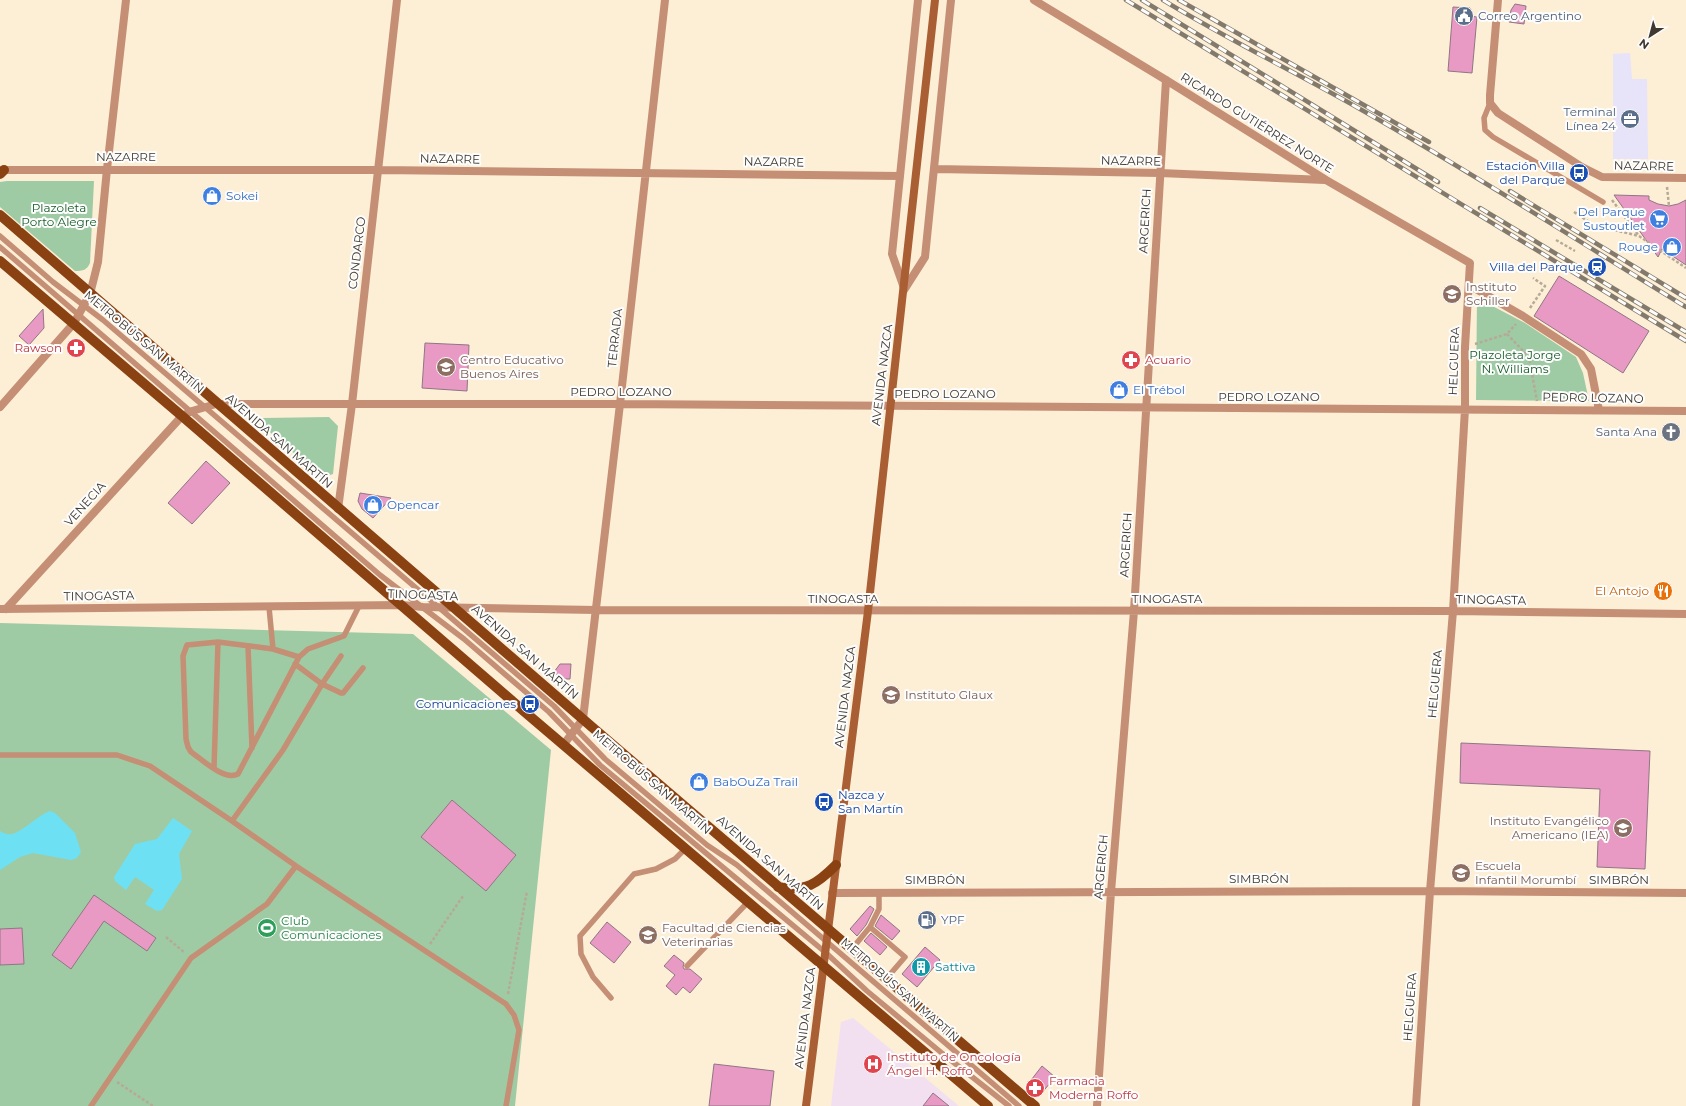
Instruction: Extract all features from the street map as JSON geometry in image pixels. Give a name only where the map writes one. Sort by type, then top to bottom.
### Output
[{"type":"main road","name":"AVENIDA NAZCA","points":[[806,1106],[868,611],[935,0]]},
{"type":"main road","name":"AVENIDA SAN MARTÍN","points":[[0,215],[216,404],[827,930],[1035,1106]]},
{"type":"main road","points":[[0,261],[76,319],[187,413],[402,605],[988,1106]]},
{"type":"main road","points":[[777,886],[799,889],[812,886],[836,865]]},
{"type":"street","points":[[0,406],[76,319],[90,294],[98,262],[106,169],[126,0]]},
{"type":"street","name":"CONDARCO","points":[[338,509],[352,404],[398,0]]},
{"type":"street","name":"TERRADA","points":[[583,719],[665,0]]},
{"type":"street","name":"AVENIDA NAZCA","points":[[904,290],[892,254],[918,0]]},
{"type":"street","name":"AVENIDA NAZCA","points":[[904,290],[925,257],[951,0]]},
{"type":"street","name":"RICARDO GUTIÉRREZ NORTE","points":[[1034,0],[1326,180],[1470,263]]},
{"type":"street","points":[[1490,103],[1498,0]]},
{"type":"street","name":"ARGERICH","points":[[1097,1106],[1111,892],[1134,611],[1166,80]]},
{"type":"street","name":"NAZARRE","points":[[1490,103],[1498,113],[1582,167],[1602,176],[1686,178]]},
{"type":"street","name":"NAZARRE","points":[[1,171],[106,169],[379,170],[900,176]]},
{"type":"street","name":"NAZARRE","points":[[935,169],[1160,173],[1326,180]]},
{"type":"street","name":"HELGUERA","points":[[1416,1106],[1465,410],[1465,347],[1470,263]]},
{"type":"street","points":[[1469,285],[1524,316],[1581,354],[1591,369],[1599,410]]},
{"type":"street","name":"PEDRO LOZANO","points":[[187,413],[216,404],[620,404],[1686,411]]},
{"type":"street","name":"VENECIA","points":[[3,609],[187,413]]},
{"type":"street","name":"TINOGASTA","points":[[3,609],[402,605],[454,608],[596,610],[1452,611],[1686,614]]},
{"type":"street","points":[[564,744],[583,719]]},
{"type":"street","name":"SIMBRÓN","points":[[832,893],[1430,891],[1686,892]]},
{"type":"lane","points":[[1490,103],[1484,118],[1485,130],[1493,137],[1603,202]]},
{"type":"lane","name":"METROBÚS SAN MARTÍN","points":[[0,236],[53,282],[84,305],[554,706],[600,765],[825,952],[867,991],[942,1054],[1009,1106]]},
{"type":"lane","name":"METROBÚS SAN MARTÍN","points":[[0,247],[76,319]]},
{"type":"lane","name":"METROBÚS SAN MARTÍN","points":[[187,413],[380,575],[464,639],[707,845],[737,865],[1019,1106]]},
{"type":"lane","points":[[299,657],[273,649],[218,642],[187,645],[183,656],[186,739],[191,752],[226,775],[235,776],[238,774],[299,657],[308,649],[344,636],[358,606]]},
{"type":"lane","points":[[269,607],[273,649]]},
{"type":"lane","points":[[214,768],[218,642]]},
{"type":"lane","points":[[248,646],[252,748]]},
{"type":"lane","points":[[232,821],[283,750],[322,684],[341,656]]},
{"type":"lane","points":[[295,664],[322,684],[341,693],[343,693],[363,668]]},
{"type":"lane","points":[[0,755],[117,756],[150,766],[296,866],[506,1004],[514,1015],[519,1030],[506,1106]]},
{"type":"lane","points":[[611,998],[593,977],[581,954],[580,936],[634,874],[656,869],[675,858],[686,848]]},
{"type":"lane","points":[[91,1106],[191,958],[266,904],[296,866]]},
{"type":"lane","points":[[851,950],[870,927],[879,909],[879,893]]},
{"type":"lane","points":[[687,966],[748,902]]},
{"type":"lane","points":[[870,927],[905,957],[886,980]]},
{"type":"path","points":[[1667,178],[1669,206]]},
{"type":"path","points":[[1610,197],[1640,236],[1686,268]]},
{"type":"path","points":[[1575,213],[1594,226],[1640,236]]},
{"type":"path","points":[[1558,241],[1575,251]]},
{"type":"path","points":[[1465,347],[1507,334],[1524,316],[1545,286],[1533,278]]},
{"type":"path","points":[[1507,334],[1528,357],[1539,409]]},
{"type":"path","points":[[506,1004],[527,891]]},
{"type":"path","points":[[425,951],[463,896]]},
{"type":"path","points":[[166,937],[191,958]]},
{"type":"path","points":[[110,1077],[153,1106]]},
{"type":"shaded area","name":"Terminal Línea 24","points":[[1630,53],[1632,79],[1647,79],[1648,159],[1613,159],[1613,54]]},
{"type":"shaded area","name":"Instituto de Oncología Ángel H. Roffo","points":[[853,1018],[959,1106],[831,1106],[841,1022]]},
{"type":"green space","name":"Plazoleta Porto Alegre","points":[[94,181],[90,263],[86,269],[75,271],[0,207],[0,182]]},
{"type":"green space","name":"Plazoleta Jorge N. Williams","points":[[1477,298],[1525,323],[1576,357],[1583,373],[1589,401],[1476,400]]},
{"type":"green space","points":[[329,417],[338,426],[333,474],[322,478],[263,426],[263,418]]},
{"type":"green space","name":"Club Comunicaciones","points":[[0,623],[413,634],[551,750],[515,1106],[0,1106]]},
{"type":"water","points":[[50,811],[55,813],[75,833],[81,852],[77,858],[71,860],[33,853],[20,857],[0,870],[0,831],[8,834],[16,833],[40,816]]},
{"type":"water","points":[[173,818],[192,831],[179,854],[182,879],[162,910],[157,911],[145,904],[154,890],[135,877],[126,890],[115,881],[114,877],[135,844],[157,839]]},
{"type":"building","points":[[1515,4],[1526,6],[1524,24],[1509,22],[1511,10]]},
{"type":"building","points":[[1453,7],[1470,8],[1469,16],[1477,17],[1472,73],[1448,71]]},
{"type":"building","name":"Del Parque Sustoutlet","points":[[1614,195],[1649,196],[1649,200],[1658,204],[1669,206],[1686,200],[1686,265],[1662,249],[1658,257]]},
{"type":"building","points":[[1559,276],[1649,331],[1623,373],[1534,316]]},
{"type":"building","points":[[43,309],[44,328],[29,345],[19,336]]},
{"type":"building","name":"Centro Educativo Buenos Aires","points":[[425,343],[469,345],[467,391],[422,388]]},
{"type":"building","points":[[206,461],[230,483],[192,524],[168,503]]},
{"type":"building","name":"Opencar","points":[[360,493],[391,498],[373,518],[362,509],[358,501]]},
{"type":"building","points":[[560,664],[571,664],[570,679],[562,679],[554,672]]},
{"type":"building","name":"Instituto Evangélico Americano (IEA)","points":[[1461,743],[1650,751],[1645,869],[1597,867],[1600,789],[1460,783]]},
{"type":"building","points":[[452,800],[516,855],[486,891],[421,837]]},
{"type":"building","points":[[94,895],[156,938],[147,951],[104,921],[71,969],[52,955]]},
{"type":"building","points":[[870,906],[874,909],[866,925],[857,936],[850,929]]},
{"type":"building","points":[[881,915],[900,931],[892,940],[875,926]]},
{"type":"building","points":[[607,922],[631,942],[614,963],[590,943]]},
{"type":"building","points":[[22,928],[24,964],[0,965],[0,929]]},
{"type":"building","points":[[871,933],[887,947],[880,955],[864,941]]},
{"type":"building","name":"Sattiva","points":[[925,947],[940,960],[917,987],[902,974]]},
{"type":"building","points":[[674,955],[684,963],[684,969],[690,969],[702,979],[690,993],[683,987],[676,995],[666,986],[675,975],[664,966]]},
{"type":"building","points":[[714,1064],[774,1071],[770,1106],[709,1106]]},
{"type":"building","points":[[1042,1066],[1055,1077],[1041,1094],[1028,1084]]},
{"type":"building","points":[[933,1093],[949,1106],[923,1106]]},
{"type":"railway","points":[[1126,0],[1686,341]]},
{"type":"railway","points":[[1142,0],[1438,182]]},
{"type":"railway","points":[[1163,0],[1401,133],[1686,307]]},
{"type":"railway","points":[[1179,0],[1429,142]]},
{"type":"railway","points":[[1510,191],[1686,298]]},
{"type":"railway","points":[[1480,208],[1686,332]]},
{"type":"place","name":"Correo Argentino","points":[[1464,16]]},
{"type":"place","name":"Terminal Línea 24","points":[[1630,119]]},
{"type":"place","name":"Estación Villa del Parque","points":[[1579,173]]},
{"type":"place","name":"Sokei","points":[[212,196]]},
{"type":"place","name":"Del Parque Sustoutlet","points":[[1659,219]]},
{"type":"place","name":"Rouge","points":[[1672,247]]},
{"type":"place","name":"Villa del Parque","points":[[1597,267]]},
{"type":"place","name":"Instituto Schiller","points":[[1452,294]]},
{"type":"place","name":"Rawson","points":[[76,348]]},
{"type":"place","name":"Acuario","points":[[1131,360]]},
{"type":"place","name":"Centro Educativo Buenos Aires","points":[[446,367]]},
{"type":"place","name":"El Trébol","points":[[1119,390]]},
{"type":"place","name":"Santa Ana","points":[[1671,432]]},
{"type":"place","name":"Opencar","points":[[373,505]]},
{"type":"place","name":"El Antojo","points":[[1663,591]]},
{"type":"place","name":"Instituto Glaux","points":[[891,695]]},
{"type":"place","name":"Comunicaciones","points":[[530,704]]},
{"type":"place","name":"BabOuZa Trail","points":[[699,782]]},
{"type":"place","name":"Nazca y San Martín","points":[[824,802]]},
{"type":"place","name":"Instituto Evangélico Americano (IEA)","points":[[1623,828]]},
{"type":"place","name":"Escuela Infantil Morumbí","points":[[1461,873]]},
{"type":"place","name":"YPF","points":[[927,920]]},
{"type":"place","name":"Club Comunicaciones","points":[[267,928]]},
{"type":"place","name":"Facultad de Ciencias Veterinarias","points":[[648,935]]},
{"type":"place","name":"Sattiva","points":[[921,967]]},
{"type":"place","name":"Instituto de Oncología Ángel H. Roffo","points":[[873,1064]]},
{"type":"place","name":"Farmacia Moderna Roffo","points":[[1035,1088]]}]
